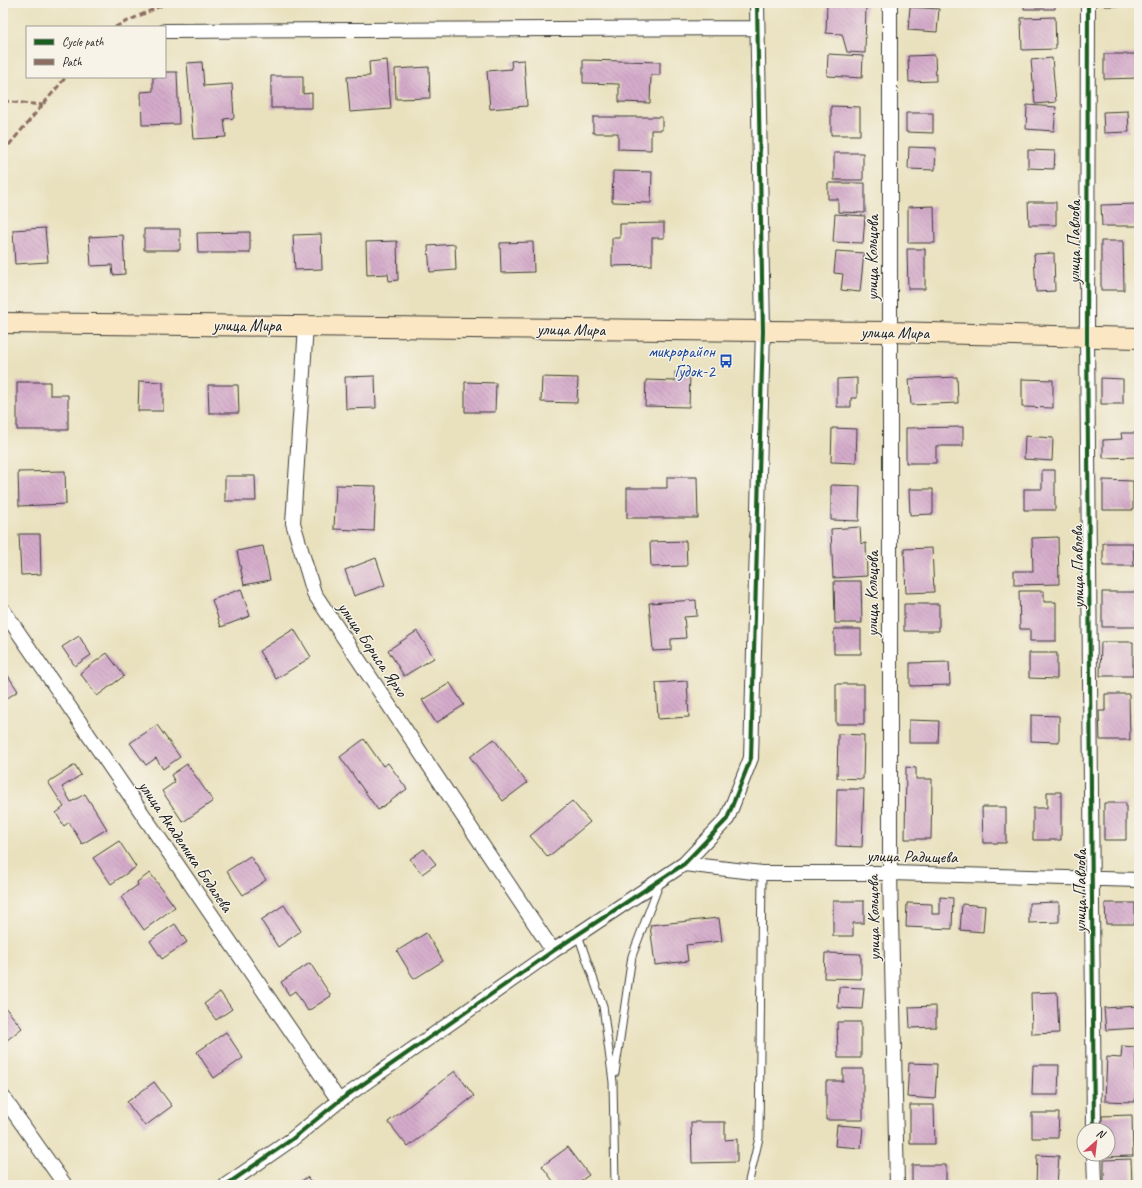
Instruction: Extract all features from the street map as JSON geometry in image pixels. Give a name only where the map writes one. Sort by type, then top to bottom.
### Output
[{"type":"main road","name":"улица Мира","points":[[3,323],[763,332],[890,332],[1139,338]]},
{"type":"street","points":[[226,1185],[291,1140],[339,1102],[553,951],[684,864],[727,819],[750,758],[763,332],[757,3]]},
{"type":"street","name":"улица Кольцова","points":[[890,3],[890,873],[897,1185]]},
{"type":"street","name":"улица Павлова","points":[[1088,3],[1087,337],[1094,1122]]},
{"type":"street","points":[[166,31],[757,28]]},
{"type":"street","name":"улица Бориса Ярхо","points":[[306,326],[293,523],[314,593],[553,951]]},
{"type":"street","name":"улица Академика Бодалева","points":[[3,610],[339,1102]]},
{"type":"street","name":"улица Радищева","points":[[684,864],[762,873],[890,873],[1139,880]]},
{"type":"street","points":[[3,1097],[65,1185]]},
{"type":"street","points":[[1094,1162],[1095,1185]]},
{"type":"lane","points":[[748,1185],[759,1138],[762,873]]},
{"type":"lane","points":[[613,1082],[632,956],[661,880]]},
{"type":"lane","points":[[578,935],[603,1006],[613,1082],[615,1185]]},
{"type":"building","points":[[827,3],[866,3],[865,53],[847,52],[842,34],[826,33]]},
{"type":"building","points":[[1024,3],[1055,3],[1055,9],[1024,9]]},
{"type":"building","points":[[1104,3],[1135,3],[1135,6],[1104,6]]},
{"type":"building","points":[[910,7],[939,9],[937,32],[908,30]]},
{"type":"building","points":[[1055,17],[1056,49],[1022,50],[1021,18]]},
{"type":"building","points":[[828,54],[863,56],[862,78],[827,76]]},
{"type":"building","points":[[1104,54],[1139,54],[1139,78],[1104,79]]},
{"type":"building","points":[[935,55],[936,81],[909,82],[908,56]]},
{"type":"building","points":[[1052,58],[1056,102],[1035,104],[1031,60]]},
{"type":"building","points":[[387,60],[391,109],[350,112],[347,77],[370,76],[369,62]]},
{"type":"building","points":[[524,60],[527,106],[490,109],[487,71],[512,69],[511,61]]},
{"type":"building","points":[[583,60],[660,62],[660,75],[651,75],[650,103],[619,102],[619,84],[583,83]]},
{"type":"building","points":[[202,62],[204,86],[232,84],[234,118],[224,119],[226,137],[193,139],[187,63]]},
{"type":"building","points":[[429,67],[430,98],[396,99],[395,69]]},
{"type":"building","points":[[166,72],[177,72],[179,124],[142,125],[141,92],[153,91],[153,78],[166,78]]},
{"type":"building","points":[[271,76],[303,76],[303,94],[312,93],[312,108],[271,108]]},
{"type":"building","points":[[1027,105],[1056,107],[1054,131],[1026,129]]},
{"type":"building","points":[[831,106],[860,107],[860,135],[831,135]]},
{"type":"building","points":[[1128,111],[1129,132],[1104,133],[1103,112]]},
{"type":"building","points":[[906,113],[933,113],[933,133],[906,132]]},
{"type":"building","points":[[593,117],[662,117],[662,130],[651,130],[651,150],[618,149],[618,133],[593,133]]},
{"type":"building","points":[[909,147],[936,148],[935,170],[908,169]]},
{"type":"building","points":[[1028,150],[1055,151],[1054,169],[1028,168]]},
{"type":"building","points":[[834,153],[863,153],[863,180],[834,180]]},
{"type":"building","points":[[613,171],[652,172],[651,203],[612,202]]},
{"type":"building","points":[[828,183],[865,183],[865,213],[838,212],[838,199],[828,199]]},
{"type":"building","points":[[1028,202],[1056,202],[1056,225],[1029,225]]},
{"type":"building","points":[[1137,204],[1138,226],[1102,226],[1101,205]]},
{"type":"building","points":[[934,206],[935,243],[908,243],[908,207]]},
{"type":"building","points":[[835,214],[865,216],[863,243],[833,242]]},
{"type":"building","points":[[664,223],[664,238],[652,238],[652,265],[612,266],[612,238],[620,238],[620,224]]},
{"type":"building","points":[[45,228],[48,262],[15,264],[13,230]]},
{"type":"building","points":[[144,229],[180,229],[180,250],[144,250]]},
{"type":"building","points":[[250,232],[250,253],[198,253],[197,233]]},
{"type":"building","points":[[321,234],[322,269],[295,270],[293,235]]},
{"type":"building","points":[[123,235],[125,274],[113,275],[112,265],[91,266],[89,237]]},
{"type":"building","points":[[397,241],[398,280],[389,281],[388,274],[367,275],[366,242]]},
{"type":"building","points":[[1101,241],[1123,241],[1124,290],[1101,290]]},
{"type":"building","points":[[533,242],[534,272],[501,273],[500,243]]},
{"type":"building","points":[[455,244],[456,270],[430,272],[428,246]]},
{"type":"building","points":[[907,249],[925,249],[925,289],[908,289]]},
{"type":"building","points":[[836,251],[864,253],[860,292],[841,290],[843,274],[834,273]]},
{"type":"building","points":[[1054,253],[1055,291],[1036,292],[1034,254]]},
{"type":"building","points":[[675,372],[690,373],[689,407],[645,406],[646,380],[675,381]]},
{"type":"building","points":[[375,376],[376,408],[346,409],[345,377]]},
{"type":"building","points":[[542,377],[578,378],[577,403],[541,402]]},
{"type":"building","points":[[957,377],[958,403],[911,405],[909,379]]},
{"type":"building","points":[[857,378],[857,398],[851,398],[851,407],[837,407],[837,379]]},
{"type":"building","points":[[1101,378],[1123,379],[1123,404],[1101,404]]},
{"type":"building","points":[[1022,379],[1053,380],[1053,408],[1022,407]]},
{"type":"building","points":[[139,381],[163,382],[163,411],[138,411]]},
{"type":"building","points":[[17,382],[50,382],[50,395],[68,395],[68,430],[17,430]]},
{"type":"building","points":[[465,382],[496,383],[495,412],[465,412]]},
{"type":"building","points":[[208,385],[238,385],[239,413],[209,413]]},
{"type":"building","points":[[963,427],[963,446],[936,446],[936,463],[906,463],[906,428]]},
{"type":"building","points":[[832,428],[857,429],[856,463],[831,462]]},
{"type":"building","points":[[1121,433],[1138,433],[1139,457],[1103,458],[1103,440],[1122,439]]},
{"type":"building","points":[[1025,436],[1053,438],[1052,461],[1024,459]]},
{"type":"building","points":[[1042,470],[1055,470],[1055,510],[1024,510],[1024,489],[1042,489]]},
{"type":"building","points":[[65,471],[66,504],[19,506],[18,472]]},
{"type":"building","points":[[225,476],[255,476],[256,501],[225,501]]},
{"type":"building","points":[[667,477],[697,477],[698,518],[627,518],[627,488],[667,488]]},
{"type":"building","points":[[1103,480],[1133,481],[1133,510],[1103,510]]},
{"type":"building","points":[[336,485],[376,486],[374,531],[334,529]]},
{"type":"building","points":[[831,485],[860,486],[859,521],[831,520]]},
{"type":"building","points":[[909,489],[933,489],[933,514],[910,515]]},
{"type":"building","points":[[860,527],[861,544],[866,543],[867,576],[833,578],[831,529]]},
{"type":"building","points":[[19,534],[40,534],[41,574],[21,575]]},
{"type":"building","points":[[1058,537],[1059,584],[1014,585],[1014,571],[1033,571],[1032,538]]},
{"type":"building","points":[[686,541],[687,566],[651,567],[650,542]]},
{"type":"building","points":[[1103,543],[1133,543],[1134,566],[1103,566]]},
{"type":"building","points":[[263,546],[270,580],[244,585],[237,551]]},
{"type":"building","points":[[932,548],[934,592],[906,593],[904,549]]},
{"type":"building","points":[[376,558],[385,585],[354,596],[345,570]]},
{"type":"building","points":[[834,581],[861,581],[862,623],[835,623]]},
{"type":"building","points":[[241,589],[250,616],[221,627],[212,600]]},
{"type":"building","points":[[1019,591],[1044,591],[1044,602],[1056,602],[1056,641],[1030,641],[1030,629],[1020,629]]},
{"type":"building","points":[[1102,592],[1139,592],[1139,627],[1102,627]]},
{"type":"building","points":[[696,600],[697,616],[684,617],[686,638],[671,639],[671,650],[653,651],[649,603]]},
{"type":"building","points":[[904,604],[939,604],[939,631],[904,631]]},
{"type":"building","points":[[294,629],[311,657],[276,679],[259,651]]},
{"type":"building","points":[[834,629],[861,629],[861,654],[834,654]]},
{"type":"building","points":[[417,631],[434,658],[404,676],[388,650]]},
{"type":"building","points":[[79,636],[91,655],[75,666],[62,647]]},
{"type":"building","points":[[1101,642],[1133,642],[1133,676],[1100,676]]},
{"type":"building","points":[[107,653],[124,676],[97,696],[80,673]]},
{"type":"building","points":[[1029,653],[1057,653],[1057,679],[1029,678]]},
{"type":"building","points":[[949,662],[950,685],[910,686],[910,663]]},
{"type":"building","points":[[3,668],[18,691],[3,701]]},
{"type":"building","points":[[687,681],[689,717],[658,719],[656,683]]},
{"type":"building","points":[[450,683],[464,705],[436,723],[422,700]]},
{"type":"building","points":[[836,684],[864,684],[864,724],[836,724]]},
{"type":"building","points":[[1105,694],[1129,694],[1130,740],[1100,740],[1099,711],[1105,711]]},
{"type":"building","points":[[1031,715],[1059,716],[1059,742],[1031,741]]},
{"type":"building","points":[[909,720],[939,721],[938,743],[909,743]]},
{"type":"building","points":[[157,725],[180,757],[163,769],[156,758],[146,765],[130,743]]},
{"type":"building","points":[[838,734],[864,735],[863,779],[837,778]]},
{"type":"building","points":[[364,739],[383,766],[388,763],[407,789],[378,810],[340,757]]},
{"type":"building","points":[[494,739],[527,783],[503,801],[470,757]]},
{"type":"building","points":[[187,764],[213,801],[183,822],[162,791],[175,782],[171,775]]},
{"type":"building","points":[[75,765],[81,775],[62,787],[71,802],[85,794],[107,829],[82,844],[69,822],[64,826],[56,813],[64,807],[48,782]]},
{"type":"building","points":[[906,767],[916,768],[916,779],[932,779],[931,839],[905,839]]},
{"type":"building","points":[[837,789],[864,789],[862,847],[836,846]]},
{"type":"building","points":[[1047,792],[1061,792],[1061,840],[1033,840],[1033,808],[1047,808]]},
{"type":"building","points":[[572,801],[590,822],[548,857],[530,836]]},
{"type":"building","points":[[1104,803],[1126,803],[1126,840],[1104,840]]},
{"type":"building","points":[[982,807],[1006,807],[1006,843],[983,843]]},
{"type":"building","points":[[119,841],[136,867],[111,884],[93,858]]},
{"type":"building","points":[[424,849],[436,864],[422,874],[410,859]]},
{"type":"building","points":[[250,856],[266,880],[243,895],[227,871]]},
{"type":"building","points":[[150,873],[175,907],[144,930],[121,897],[138,885],[137,882]]},
{"type":"building","points":[[940,897],[953,898],[952,929],[906,927],[907,903],[932,904],[932,914],[940,914]]},
{"type":"building","points":[[833,901],[864,901],[864,923],[853,923],[853,936],[833,936]]},
{"type":"building","points":[[1059,902],[1059,922],[1029,923],[1029,903]]},
{"type":"building","points":[[1105,903],[1135,903],[1135,924],[1106,924]]},
{"type":"building","points":[[962,904],[985,906],[983,932],[960,930]]},
{"type":"building","points":[[284,905],[301,931],[278,947],[261,920]]},
{"type":"building","points":[[719,918],[722,941],[686,945],[688,961],[655,965],[650,925]]},
{"type":"building","points":[[175,924],[187,942],[162,959],[150,941]]},
{"type":"building","points":[[426,933],[443,961],[414,979],[397,951]]},
{"type":"building","points":[[825,953],[861,954],[861,979],[824,978]]},
{"type":"building","points":[[310,963],[331,996],[308,1011],[295,991],[289,995],[281,982]]},
{"type":"building","points":[[839,987],[864,988],[862,1009],[838,1008]]},
{"type":"building","points":[[220,992],[232,1009],[216,1020],[204,1004]]},
{"type":"building","points":[[1057,992],[1059,1033],[1032,1034],[1031,993]]},
{"type":"building","points":[[4,1006],[22,1028],[6,1041],[3,1036]]},
{"type":"building","points":[[936,1006],[936,1027],[910,1028],[909,1007]]},
{"type":"building","points":[[1139,1006],[1139,1028],[1106,1030],[1104,1008]]},
{"type":"building","points":[[837,1022],[861,1022],[861,1058],[838,1058]]},
{"type":"building","points":[[226,1032],[243,1058],[214,1078],[197,1052]]},
{"type":"building","points":[[1122,1046],[1136,1047],[1135,1102],[1105,1101],[1107,1057],[1121,1058]]},
{"type":"building","points":[[909,1063],[937,1064],[935,1099],[907,1097]]},
{"type":"building","points":[[1033,1065],[1059,1065],[1058,1095],[1032,1095]]},
{"type":"building","points":[[843,1069],[863,1069],[863,1120],[826,1120],[826,1081],[843,1081]]},
{"type":"building","points":[[455,1071],[474,1096],[408,1147],[388,1122]]},
{"type":"building","points":[[154,1082],[172,1106],[145,1126],[127,1102]]},
{"type":"building","points":[[910,1105],[934,1105],[935,1144],[910,1144]]},
{"type":"building","points":[[1032,1113],[1059,1113],[1058,1138],[1032,1138]]},
{"type":"building","points":[[1132,1115],[1133,1156],[1116,1157],[1116,1122],[1102,1122],[1102,1116]]},
{"type":"building","points":[[691,1122],[725,1122],[725,1140],[737,1139],[737,1162],[692,1163]]},
{"type":"building","points":[[837,1125],[863,1127],[861,1148],[835,1146]]},
{"type":"building","points":[[568,1147],[589,1175],[575,1185],[556,1185],[542,1166]]},
{"type":"building","points":[[1037,1155],[1059,1156],[1057,1185],[1036,1185]]},
{"type":"building","points":[[1131,1159],[1132,1185],[1104,1185],[1104,1162],[1116,1162],[1116,1160]]},
{"type":"building","points":[[912,1165],[946,1165],[946,1185],[912,1185]]},
{"type":"building","points":[[307,1177],[314,1185],[296,1185]]},
{"type":"marked path","points":[[117,26],[167,3]]},
{"type":"marked path","points":[[3,152],[65,78]]},
{"type":"marked path","points":[[3,101],[43,105]]},
{"type":"cycle path","points":[[226,1185],[291,1140],[339,1101],[553,951],[684,864],[727,819],[751,758],[763,331],[757,3]]},
{"type":"cycle path","points":[[1088,3],[1087,337],[1094,1122]]},
{"type":"place","name":"микрорайон Гудок-2","points":[[726,361]]}]
